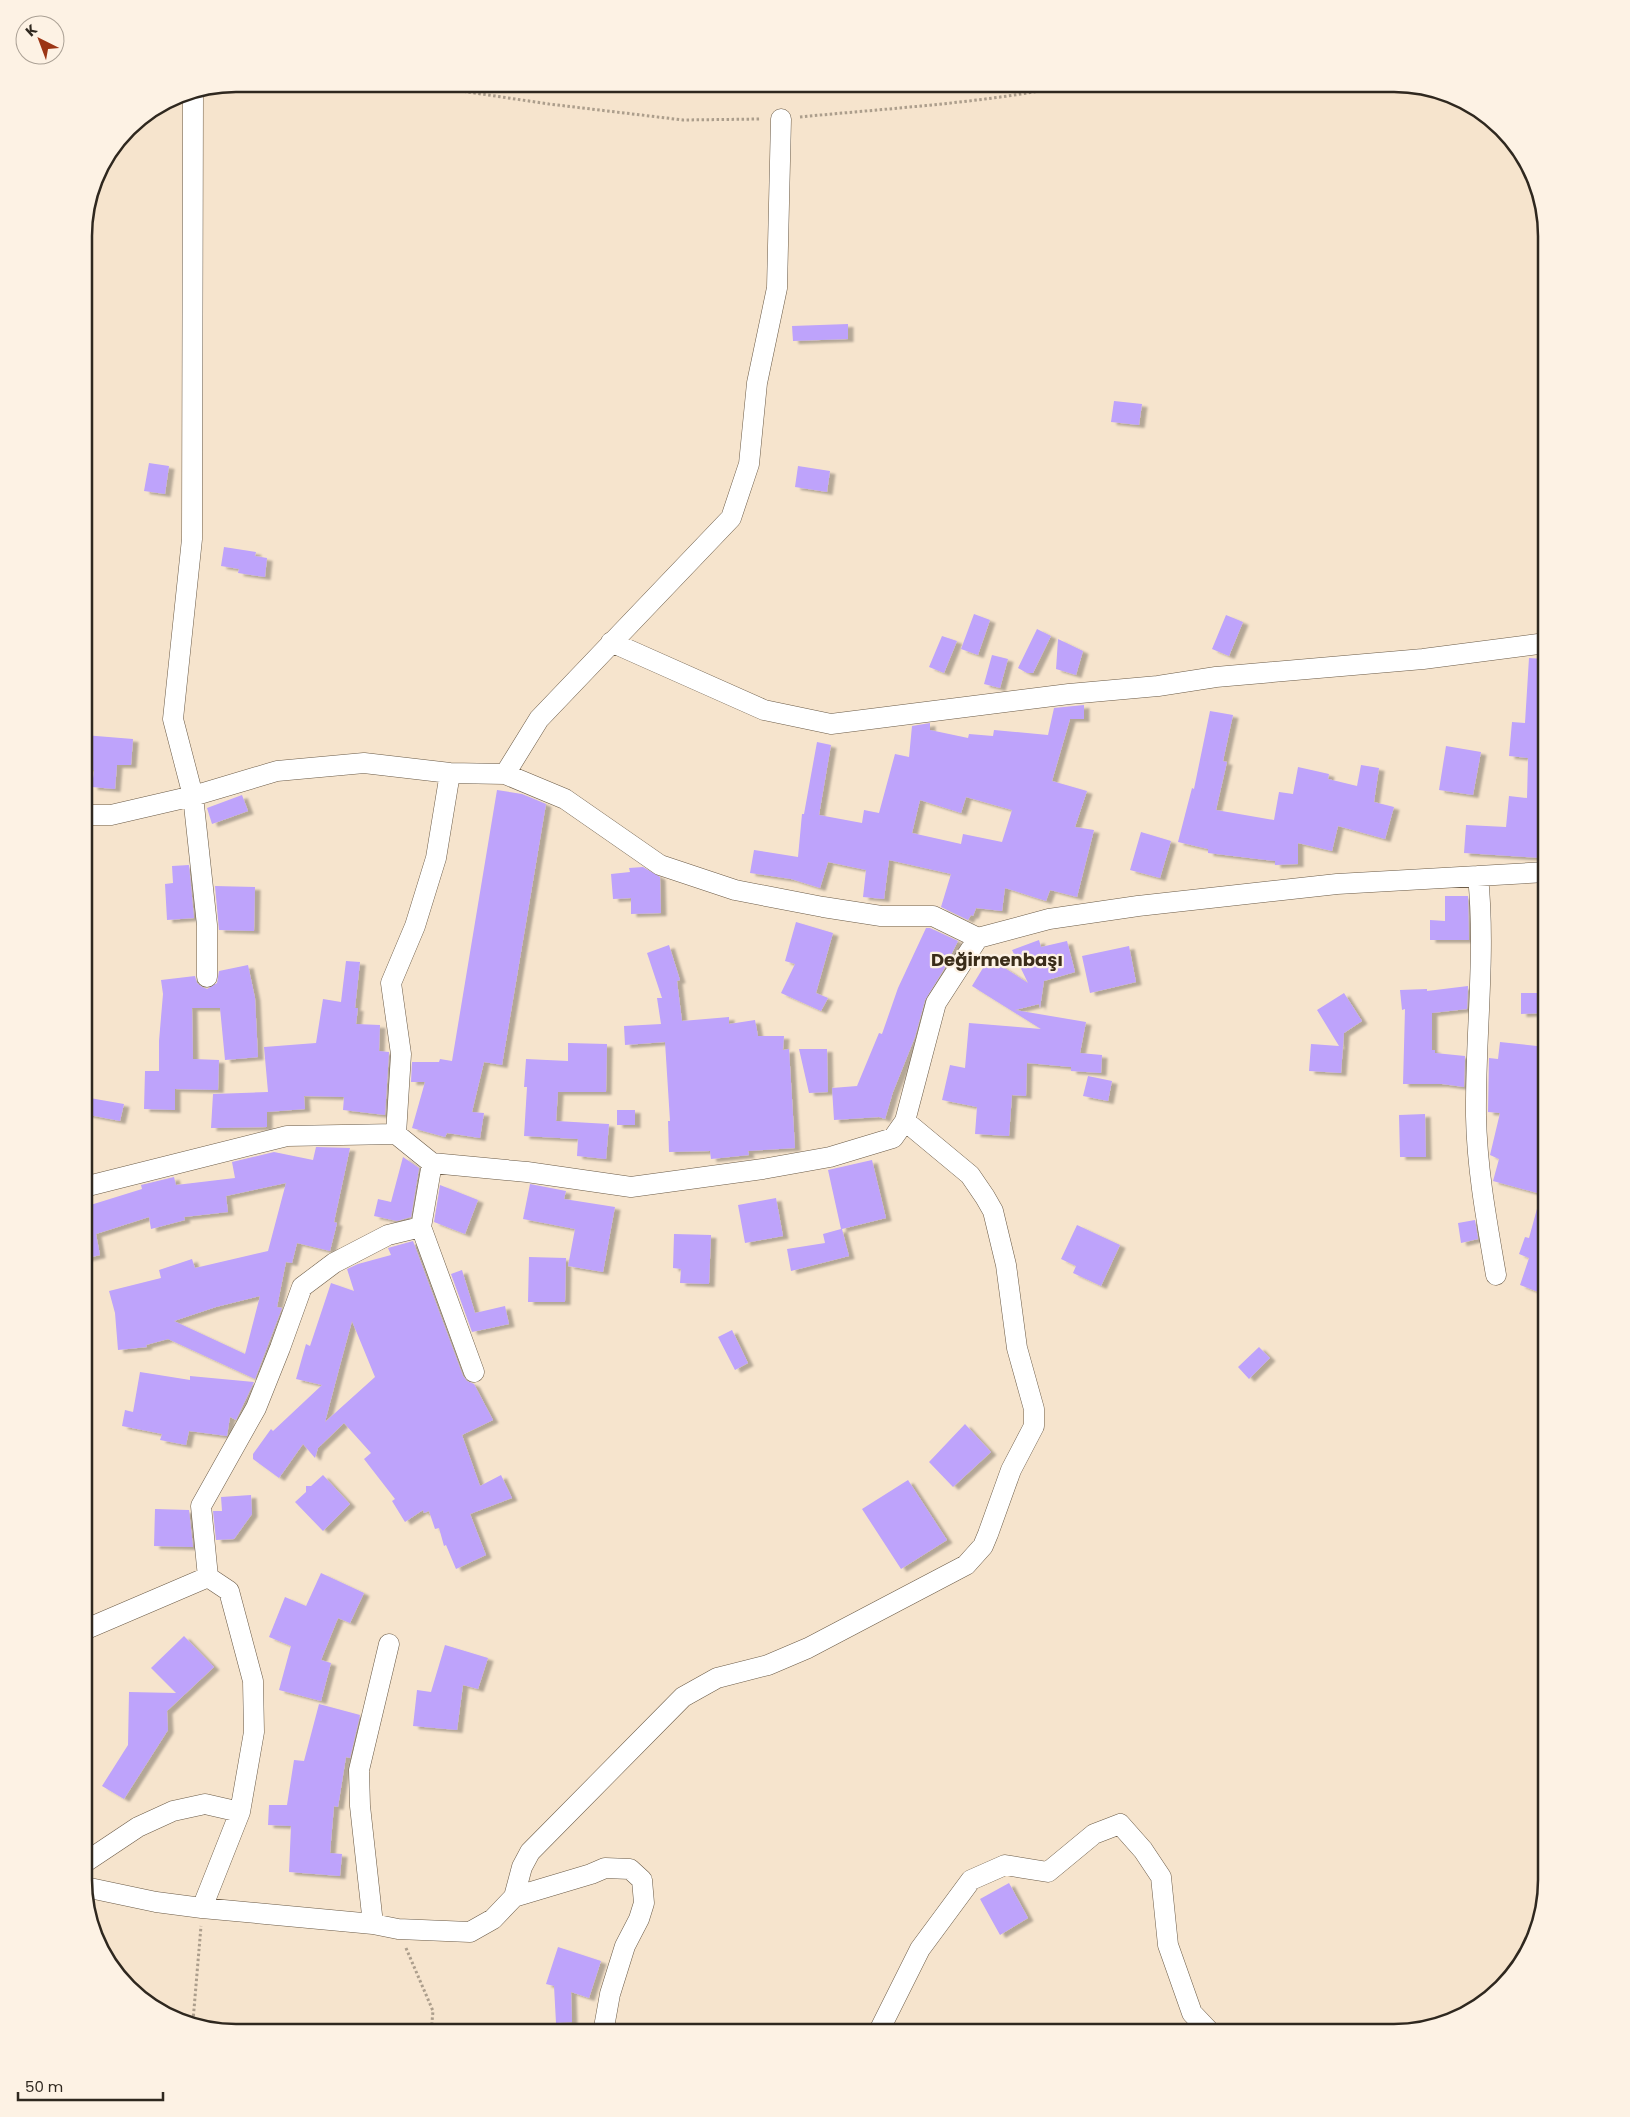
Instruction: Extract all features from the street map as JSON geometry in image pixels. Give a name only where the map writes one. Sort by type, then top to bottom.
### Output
[{"type":"street","points":[[193,99],[192,539],[173,719],[193,796],[207,925],[207,977]]},
{"type":"street","points":[[505,774],[539,719],[732,518],[749,464],[757,383],[777,288],[781,118]]},
{"type":"street","points":[[611,642],[764,710],[831,724],[1069,694],[1158,686],[1216,677],[1423,659],[1538,645]]},
{"type":"street","points":[[93,816],[111,815],[193,796],[277,771],[364,763],[450,773],[505,774],[565,800],[660,865],[735,890],[823,907],[881,916],[933,916],[978,938],[1049,919],[1138,906],[1337,884],[1538,872]]},
{"type":"street","points":[[396,1134],[401,1054],[391,983],[415,926],[436,858],[450,773]]},
{"type":"street","points":[[1478,876],[1482,910],[1476,1117],[1482,1187],[1496,1275]]},
{"type":"street","points":[[93,1185],[287,1136],[396,1134],[432,1163],[527,1172],[631,1186],[763,1169],[830,1157],[893,1138],[905,1121],[936,1003],[978,938]]},
{"type":"street","points":[[93,1889],[156,1902],[202,1908],[373,1924],[398,1929],[470,1932],[493,1919],[514,1897],[522,1867],[530,1852],[683,1697],[717,1678],[768,1665],[808,1648],[966,1565],[983,1546],[1011,1470],[1034,1426],[1034,1409],[1017,1348],[1006,1265],[993,1211],[970,1175],[905,1121]]},
{"type":"street","points":[[432,1163],[421,1227],[474,1372]]},
{"type":"street","points":[[208,1577],[201,1506],[256,1408],[302,1287],[334,1263],[388,1235],[421,1227]]},
{"type":"street","points":[[93,1626],[208,1577]]},
{"type":"street","points":[[202,1908],[240,1812],[254,1732],[253,1681],[229,1591],[208,1577]]},
{"type":"street","points":[[373,1924],[360,1806],[359,1770],[389,1644]]},
{"type":"street","points":[[93,1857],[138,1827],[173,1811],[205,1804],[240,1812]]},
{"type":"street","points":[[882,2024],[920,1949],[971,1880],[1005,1864],[1048,1872],[1094,1834],[1120,1824],[1143,1850],[1161,1877],[1168,1945],[1192,2013],[1202,2024]]},
{"type":"street","points":[[514,1897],[605,1868],[630,1869],[642,1880],[644,1904],[639,1919],[625,1946],[610,1994],[605,2024]]},
{"type":"path","points":[[475,93],[683,120],[781,118],[935,104],[1020,93]]},
{"type":"path","points":[[193,2018],[202,1908]]},
{"type":"path","points":[[398,1929],[433,2011],[432,2024]]},
{"type":"building","points":[[848,324],[848,339],[793,341],[792,326]]},
{"type":"building","points":[[1114,401],[1142,404],[1139,425],[1111,422]]},
{"type":"building","points":[[149,463],[169,466],[165,494],[144,491]]},
{"type":"building","points":[[798,466],[830,471],[827,492],[795,487]]},
{"type":"building","points":[[224,547],[256,552],[255,556],[267,558],[265,577],[238,573],[239,569],[221,566]]},
{"type":"building","points":[[974,614],[990,620],[978,655],[961,649]]},
{"type":"building","points":[[1226,615],[1243,622],[1229,656],[1212,649]]},
{"type":"building","points":[[1037,629],[1051,636],[1033,673],[1027,673],[1018,668]]},
{"type":"building","points":[[942,636],[957,641],[944,673],[929,667]]},
{"type":"building","points":[[1058,639],[1083,651],[1076,675],[1056,669]]},
{"type":"building","points":[[992,655],[1008,659],[1000,688],[984,684]]},
{"type":"building","points":[[1529,658],[1538,659],[1538,858],[1464,853],[1466,825],[1506,827],[1509,796],[1527,798],[1528,758],[1509,756],[1512,722],[1525,723]]},
{"type":"building","points":[[1084,705],[1084,719],[1070,719],[1052,781],[1087,791],[1075,827],[1094,830],[1077,897],[1050,890],[1046,901],[1005,888],[1002,911],[976,908],[973,916],[971,915],[968,920],[941,907],[951,874],[889,860],[884,899],[863,897],[866,870],[828,862],[820,888],[791,879],[750,873],[754,850],[798,857],[802,814],[804,814],[817,742],[831,745],[819,815],[862,823],[864,810],[879,813],[895,754],[909,757],[912,726],[930,723],[930,730],[968,738],[969,734],[993,736],[994,730],[1048,735],[1054,708]],"holes":[[[966,797],[1012,810],[1002,842],[963,834],[961,844],[912,833],[920,800],[961,813]]]},
{"type":"building","points":[[1210,711],[1233,715],[1223,761],[1227,762],[1216,810],[1274,820],[1279,792],[1293,794],[1298,767],[1329,774],[1328,779],[1357,786],[1361,765],[1379,768],[1374,802],[1394,807],[1385,839],[1338,826],[1332,851],[1298,843],[1298,864],[1275,865],[1275,861],[1208,853],[1208,849],[1178,842],[1192,788],[1194,789]]},
{"type":"building","points":[[93,736],[133,739],[131,765],[117,765],[115,789],[93,787]]},
{"type":"building","points":[[1446,746],[1481,752],[1473,795],[1439,790]]},
{"type":"building","points":[[497,790],[522,794],[546,804],[502,1065],[484,1062],[472,1112],[484,1113],[480,1138],[447,1133],[445,1137],[412,1128],[425,1082],[411,1082],[412,1062],[439,1062],[440,1059],[452,1061]]},
{"type":"building","points":[[242,795],[248,811],[212,824],[207,808]]},
{"type":"building","points":[[1141,832],[1171,841],[1160,878],[1130,870]]},
{"type":"building","points":[[189,865],[194,918],[167,920],[165,884],[173,883],[172,866]]},
{"type":"building","points":[[643,867],[660,877],[661,913],[631,914],[631,898],[613,899],[611,874],[630,872],[629,868]]},
{"type":"building","points":[[215,886],[255,887],[254,931],[219,930]]},
{"type":"building","points":[[1445,896],[1468,896],[1469,940],[1430,940],[1430,920],[1445,921]]},
{"type":"building","points":[[796,922],[833,933],[816,993],[828,998],[821,1011],[781,993],[795,964],[785,961]]},
{"type":"building","points":[[926,928],[930,928],[958,941],[925,1000],[915,1037],[893,1092],[885,1119],[879,1117],[834,1120],[832,1088],[857,1086],[879,1033],[882,1034],[898,988]]},
{"type":"building","points":[[1039,940],[1041,947],[1067,941],[1075,972],[1044,981],[1040,1008],[1039,1004],[1015,1010],[1086,1022],[1080,1053],[1102,1055],[1101,1073],[1071,1071],[1071,1067],[1027,1063],[1026,1096],[1012,1095],[1009,1136],[975,1134],[977,1107],[942,1100],[950,1065],[965,1068],[969,1023],[1041,1029],[972,986],[989,958],[1028,983],[1012,950]]},
{"type":"building","points":[[669,945],[680,980],[677,981],[682,1021],[729,1017],[729,1024],[755,1020],[758,1036],[784,1036],[783,1050],[789,1049],[795,1148],[748,1151],[749,1155],[711,1159],[710,1151],[669,1152],[668,1121],[670,1121],[665,1042],[625,1045],[624,1026],[661,1024],[657,998],[662,998],[647,953]]},
{"type":"building","points":[[1129,946],[1136,982],[1090,993],[1082,956]]},
{"type":"building","points":[[346,961],[360,962],[355,1008],[358,1008],[356,1024],[380,1025],[379,1051],[389,1052],[385,1115],[343,1110],[344,1097],[304,1096],[305,1109],[267,1112],[267,1127],[211,1128],[213,1094],[268,1092],[264,1047],[316,1043],[323,999],[341,1002]]},
{"type":"building","points":[[248,965],[255,998],[258,1057],[225,1060],[220,1008],[192,1008],[193,1059],[219,1060],[218,1090],[175,1089],[175,1110],[144,1109],[145,1071],[159,1071],[159,1041],[163,994],[161,980],[195,976],[197,983],[207,989],[217,983],[219,971]]},
{"type":"building","points":[[1468,986],[1467,1009],[1432,1013],[1432,1050],[1435,1050],[1435,1053],[1465,1056],[1464,1087],[1442,1084],[1403,1084],[1405,1009],[1402,1010],[1400,990],[1427,989],[1427,991]]},
{"type":"building","points":[[1344,993],[1362,1021],[1344,1033],[1341,1073],[1309,1071],[1311,1044],[1339,1046],[1317,1010]]},
{"type":"building","points":[[1521,993],[1538,993],[1538,1013],[1521,1014]]},
{"type":"building","points":[[1500,1042],[1538,1046],[1538,1193],[1493,1181],[1499,1159],[1490,1155],[1500,1113],[1488,1112],[1489,1058],[1498,1059]]},
{"type":"building","points":[[568,1043],[607,1044],[606,1092],[558,1092],[556,1121],[609,1124],[606,1159],[577,1156],[578,1139],[524,1136],[527,1087],[524,1087],[526,1059],[568,1061]]},
{"type":"building","points":[[799,1049],[827,1049],[828,1092],[809,1093]]},
{"type":"building","points":[[1088,1076],[1112,1081],[1108,1101],[1083,1096]]},
{"type":"building","points":[[93,1099],[124,1104],[120,1121],[93,1116]]},
{"type":"building","points":[[617,1110],[635,1110],[635,1125],[617,1125]]},
{"type":"building","points":[[1425,1114],[1426,1157],[1400,1157],[1399,1115]]},
{"type":"building","points":[[316,1147],[350,1148],[334,1222],[337,1223],[330,1251],[297,1243],[292,1263],[286,1262],[277,1307],[282,1308],[255,1379],[168,1339],[146,1345],[147,1347],[118,1350],[115,1313],[109,1291],[161,1278],[159,1270],[192,1259],[195,1268],[268,1251],[286,1183],[226,1196],[228,1212],[184,1217],[185,1220],[151,1229],[149,1217],[96,1234],[100,1255],[93,1257],[93,1204],[142,1189],[141,1185],[174,1177],[176,1185],[235,1178],[232,1162],[274,1152],[313,1160]],"holes":[[[260,1296],[245,1354],[174,1321],[216,1307]]]},
{"type":"building","points":[[403,1157],[419,1168],[411,1217],[397,1221],[374,1216],[378,1199],[391,1202]]},
{"type":"building","points":[[872,1160],[886,1218],[842,1229],[849,1256],[791,1271],[787,1249],[825,1243],[823,1234],[841,1229],[828,1170]]},
{"type":"building","points":[[530,1184],[566,1191],[564,1199],[615,1207],[603,1272],[568,1266],[575,1229],[523,1219]]},
{"type":"building","points":[[440,1185],[478,1200],[465,1234],[434,1222]]},
{"type":"building","points":[[776,1198],[783,1236],[745,1243],[738,1205]]},
{"type":"building","points":[[1538,1205],[1538,1292],[1520,1285],[1529,1258],[1519,1254],[1525,1237],[1529,1238]]},
{"type":"building","points":[[1475,1220],[1478,1239],[1461,1243],[1458,1223]]},
{"type":"building","points":[[1077,1225],[1120,1245],[1101,1286],[1073,1273],[1076,1266],[1061,1259]]},
{"type":"building","points":[[674,1234],[711,1235],[709,1284],[680,1283],[681,1269],[673,1268]]},
{"type":"building","points":[[413,1241],[463,1376],[467,1381],[474,1384],[493,1420],[462,1435],[480,1486],[501,1475],[512,1498],[470,1514],[486,1555],[456,1569],[446,1545],[444,1546],[439,1528],[435,1529],[429,1511],[424,1513],[423,1510],[405,1522],[392,1501],[395,1499],[364,1459],[371,1453],[344,1423],[318,1448],[315,1458],[303,1444],[279,1478],[253,1459],[253,1454],[271,1429],[273,1431],[322,1385],[296,1379],[306,1344],[310,1346],[331,1283],[354,1291],[347,1269],[391,1255],[388,1248]],"holes":[[[352,1321],[375,1377],[325,1422]]]},
{"type":"building","points":[[529,1257],[566,1258],[565,1302],[528,1302]]},
{"type":"building","points":[[462,1270],[475,1313],[505,1306],[509,1324],[472,1332],[451,1274]]},
{"type":"building","points":[[732,1330],[748,1363],[735,1370],[718,1337]]},
{"type":"building","points":[[1259,1347],[1270,1358],[1249,1379],[1238,1367]]},
{"type":"building","points":[[140,1372],[190,1380],[190,1376],[254,1382],[236,1420],[230,1417],[227,1436],[189,1431],[186,1445],[160,1440],[162,1434],[122,1426],[125,1410],[133,1412]]},
{"type":"building","points":[[965,1424],[991,1452],[953,1487],[929,1462]]},
{"type":"building","points":[[323,1475],[350,1504],[323,1531],[295,1502],[306,1492],[306,1486],[311,1486]]},
{"type":"building","points":[[908,1480],[947,1540],[901,1569],[862,1509]]},
{"type":"building","points":[[251,1495],[252,1514],[234,1539],[216,1540],[213,1511],[222,1511],[221,1497]]},
{"type":"building","points":[[155,1509],[189,1510],[193,1547],[154,1546]]},
{"type":"building","points":[[321,1573],[364,1593],[350,1623],[338,1618],[321,1660],[331,1663],[321,1701],[279,1690],[291,1646],[269,1637],[285,1597],[306,1606]]},
{"type":"building","points":[[184,1636],[214,1667],[167,1711],[168,1730],[124,1799],[102,1786],[128,1745],[129,1692],[176,1693],[151,1668]]},
{"type":"building","points":[[445,1645],[488,1658],[478,1689],[463,1685],[457,1730],[413,1726],[417,1690],[431,1692]]},
{"type":"building","points":[[319,1704],[360,1715],[350,1758],[346,1757],[338,1807],[334,1806],[330,1853],[342,1854],[340,1876],[289,1872],[291,1826],[268,1825],[269,1805],[287,1805],[294,1760],[304,1761]]},
{"type":"building","points":[[1009,1883],[1028,1918],[1000,1935],[980,1899]]},
{"type":"building","points":[[558,1947],[601,1961],[589,1998],[571,1992],[572,2022],[556,2023],[554,1986],[546,1984]]},
{"type":"district","name":"Değirmenbaşı","points":[[997,959]]}]
